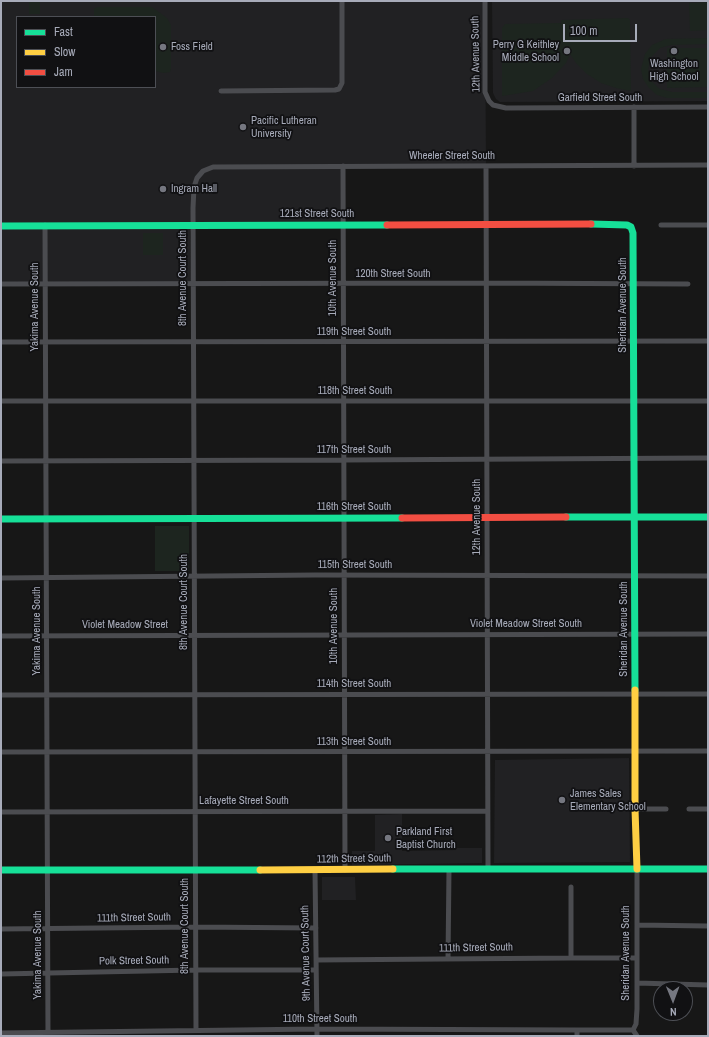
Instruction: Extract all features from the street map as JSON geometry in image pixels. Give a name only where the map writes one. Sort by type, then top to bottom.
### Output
[{"type":"street","points":[[221,91],[340,89],[342,83],[342,1]]},
{"type":"street","name":"12th Avenue South","points":[[485,1],[485,92],[493,105]]},
{"type":"street","name":"Garfield Street South","points":[[493,105],[506,108],[708,107]]},
{"type":"street","points":[[634,107],[634,166]]},
{"type":"street","name":"Wheeler Street South","points":[[199,175],[206,169],[213,167],[708,165]]},
{"type":"street","name":"10th Avenue South","points":[[343,166],[345,870]]},
{"type":"street","name":"12th Avenue South","points":[[486,166],[488,869]]},
{"type":"street","name":"8th Avenue Court South","points":[[196,1030],[193,226],[194,187],[199,175]]},
{"type":"street","name":"121st Street South","points":[[1,226],[622,224],[631,227]]},
{"type":"street","name":"Yakima Avenue South","points":[[45,225],[48,1034]]},
{"type":"street","points":[[661,225],[708,225]]},
{"type":"street","name":"Sheridan Avenue South","points":[[631,227],[634,238],[635,809],[637,869],[636,1024],[633,1030]]},
{"type":"street","name":"120th Street South","points":[[1,284],[688,284]]},
{"type":"street","name":"119th Street South","points":[[1,342],[708,341]]},
{"type":"street","name":"118th Street South","points":[[1,401],[708,401]]},
{"type":"street","name":"117th Street South","points":[[1,461],[708,458]]},
{"type":"street","name":"116th Street South","points":[[1,519],[708,517]]},
{"type":"street","name":"115th Street South","points":[[1,578],[344,575],[708,576]]},
{"type":"street","name":"Violet Meadow Street South","points":[[344,634],[708,634]]},
{"type":"street","name":"Violet Meadow Street","points":[[1,636],[344,634]]},
{"type":"street","name":"114th Street South","points":[[1,695],[708,694]]},
{"type":"street","name":"113th Street South","points":[[1,752],[195,753],[708,751]]},
{"type":"street","points":[[635,809],[666,809]]},
{"type":"street","points":[[689,809],[708,809]]},
{"type":"street","name":"Lafayette Street South","points":[[1,812],[488,811]]},
{"type":"street","points":[[448,959],[449,869]]},
{"type":"street","name":"112th Street South","points":[[1,870],[708,869]]},
{"type":"street","name":"9th Avenue Court South","points":[[315,870],[317,1036]]},
{"type":"street","points":[[571,887],[571,958]]},
{"type":"street","points":[[637,925],[708,926]]},
{"type":"street","name":"111th Street South","points":[[1,929],[195,927],[316,928]]},
{"type":"street","name":"111th Street South","points":[[316,960],[637,958]]},
{"type":"street","name":"Polk Street South","points":[[1,974],[195,970],[316,970]]},
{"type":"street","points":[[637,983],[708,985]]},
{"type":"street","name":"110th Street South","points":[[1,1033],[48,1034],[196,1030],[317,1029],[633,1030]]},
{"type":"street","points":[[450,1030],[450,1036]]},
{"type":"street","points":[[577,1030],[577,1036]]},
{"type":"street","points":[[633,1030],[637,1036]]},
{"type":"shaded area","name":"Pacific Lutheran University","points":[[1,1],[485,1],[486,166],[343,166],[343,225],[193,225],[190,232],[191,281],[1,282]]},
{"type":"shaded area","points":[[29,1],[40,1],[40,14],[29,14]]},
{"type":"shaded area","name":"Perry G Keithley Middle School","points":[[492,1],[708,1],[708,101],[500,102],[496,99],[493,93]]},
{"type":"shaded area","points":[[708,2],[708,30],[690,31],[689,3]]},
{"type":"shaded area","name":"Foss Field","points":[[97,7],[152,7],[167,18],[171,25],[170,72],[164,73],[156,71],[156,16],[94,16],[94,9]]},
{"type":"shaded area","points":[[628,18],[630,20],[631,91],[601,83],[587,74],[576,63],[570,54],[566,63],[552,78],[533,91],[502,96],[502,28],[505,24],[561,23],[561,20]]},
{"type":"shaded area","points":[[708,38],[708,44],[671,45],[660,48],[651,57],[648,69],[651,81],[660,89],[672,92],[708,92],[708,98],[667,98],[657,95],[649,88],[643,79],[641,69],[645,54],[652,45],[666,39]]},
{"type":"shaded area","points":[[667,48],[708,48],[708,87],[667,88]]},
{"type":"shaded area","points":[[143,233],[163,233],[163,255],[143,255]]},
{"type":"shaded area","points":[[155,526],[189,526],[189,571],[155,571]]},
{"type":"shaded area","name":"James Sales Elementary School","points":[[629,758],[630,862],[494,863],[495,760]]},
{"type":"shaded area","points":[[402,814],[402,851],[482,848],[482,863],[352,865],[352,851],[375,851],[375,815]]},
{"type":"shaded area","points":[[322,877],[355,877],[356,900],[322,900]]},
{"type":"traffic: fast","points":[[591,224],[627,225],[631,227],[633,233],[635,690]]},
{"type":"traffic: fast","points":[[1,226],[387,225]]},
{"type":"traffic: fast","points":[[566,517],[708,517]]},
{"type":"traffic: fast","points":[[1,519],[402,518]]},
{"type":"traffic: fast","points":[[393,869],[708,869]]},
{"type":"traffic: fast","points":[[1,870],[260,870]]},
{"type":"traffic: slow","points":[[635,690],[635,809],[637,869]]},
{"type":"traffic: slow","points":[[260,870],[393,869]]},
{"type":"traffic: jam","points":[[387,225],[591,224]]},
{"type":"traffic: jam","points":[[402,518],[566,517]]},
{"type":"place","name":"Foss Field","points":[[163,47]]},
{"type":"place","name":"Perry G Keithley Middle School","points":[[567,51]]},
{"type":"place","name":"Washington High School","points":[[674,51]]},
{"type":"place","name":"Pacific Lutheran University","points":[[243,127]]},
{"type":"place","name":"Ingram Hall","points":[[163,189]]},
{"type":"place","name":"James Sales Elementary School","points":[[562,800]]},
{"type":"place","name":"Parkland First Baptist Church","points":[[388,838]]}]
